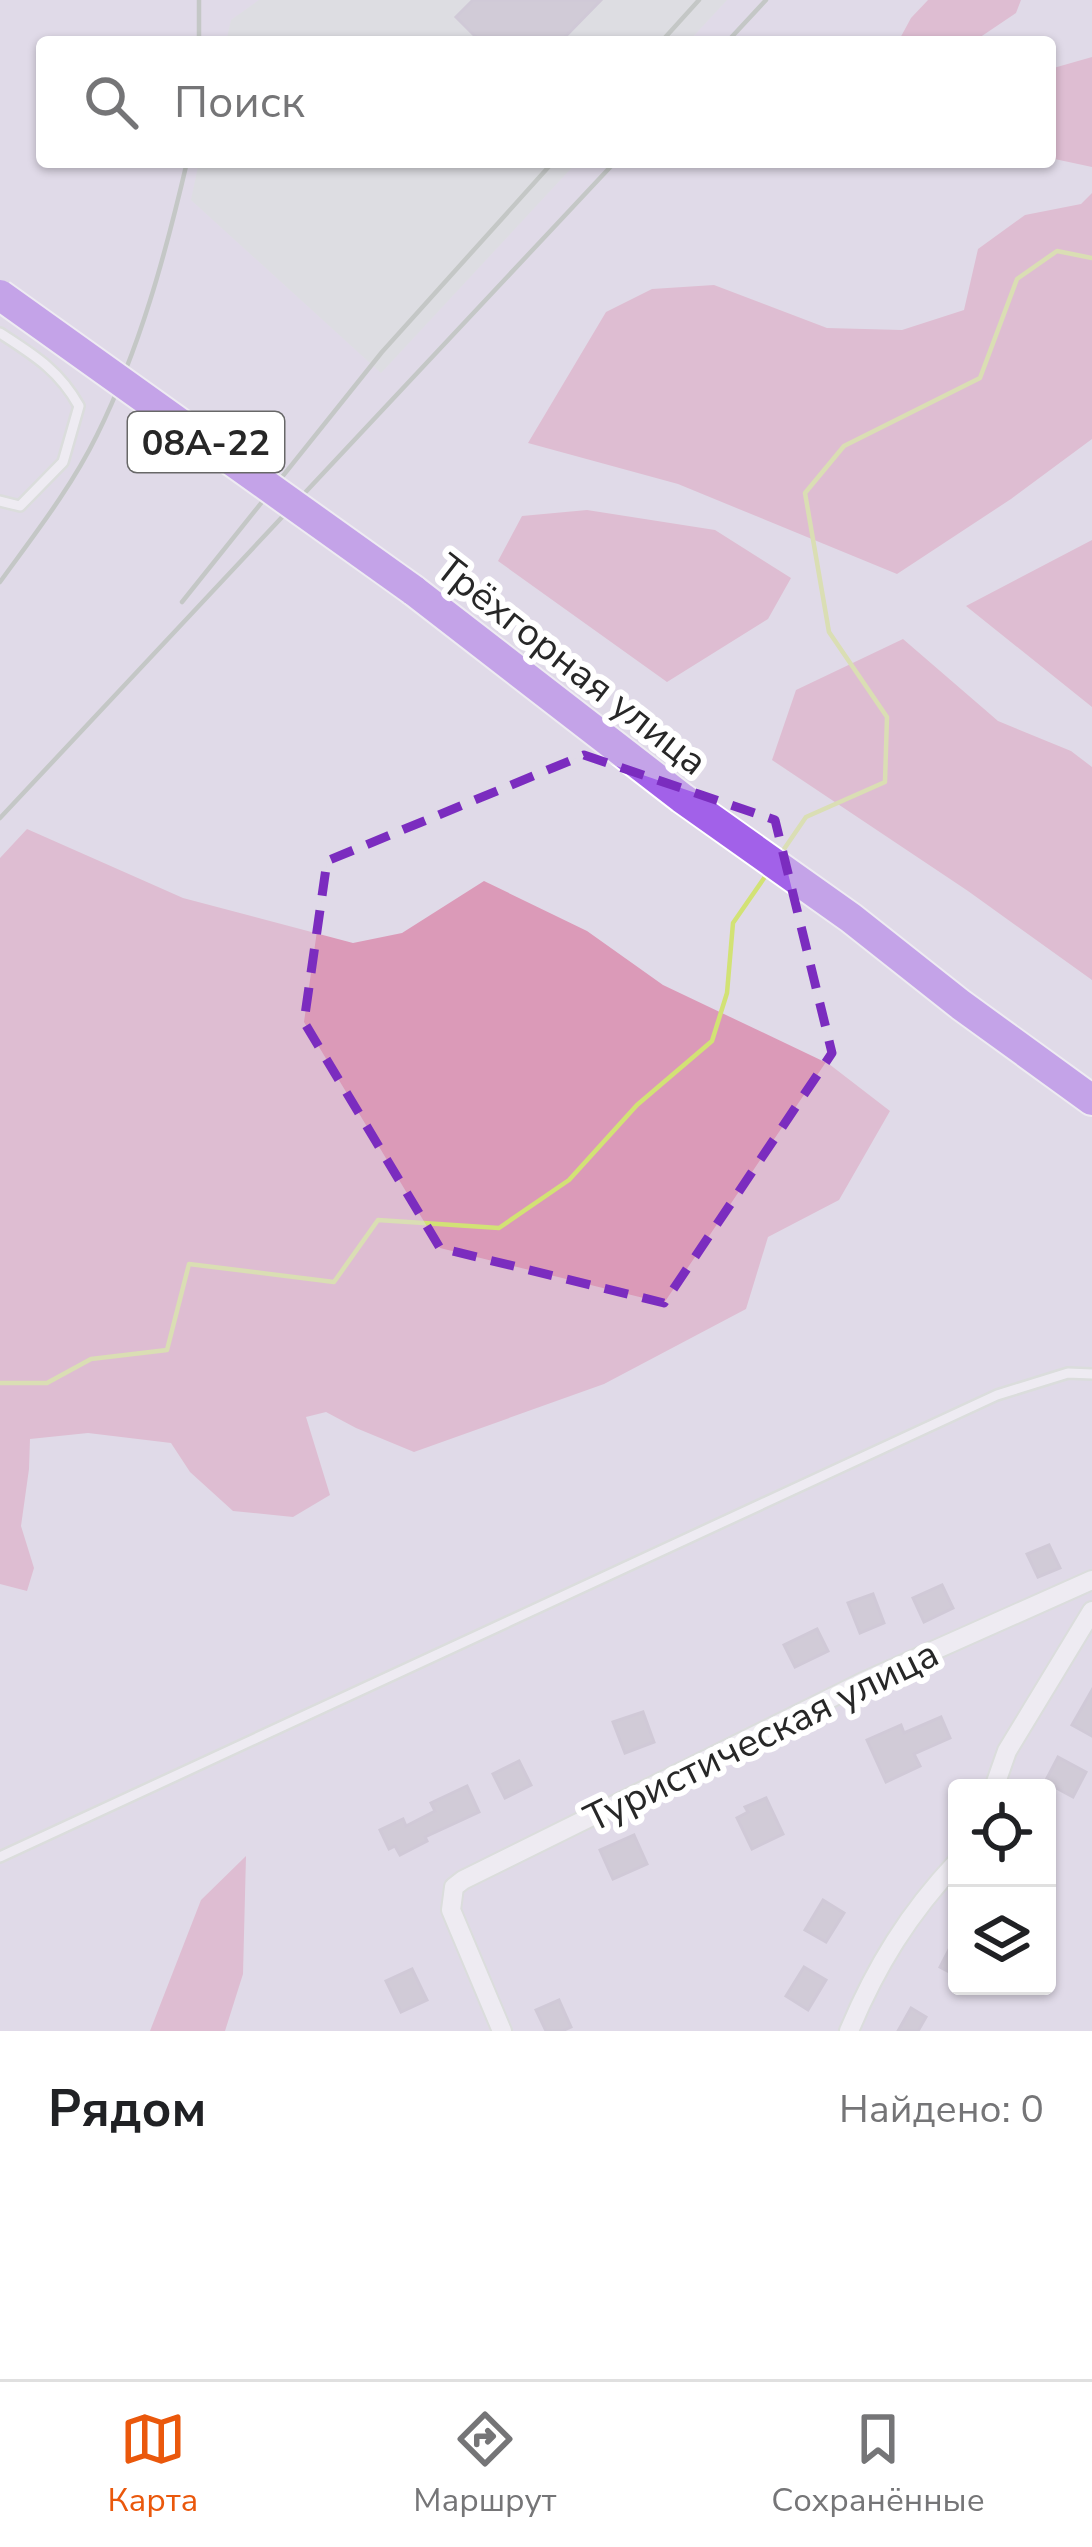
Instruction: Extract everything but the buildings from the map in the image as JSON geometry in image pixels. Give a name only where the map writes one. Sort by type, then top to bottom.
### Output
[{"type":"highway","name":"Трёхгорная улица","points":[[0,295],[413,590],[682,798],[851,918],[1092,1100]]},
{"type":"street","name":"Туристическая улица","points":[[502,2031],[451,1910],[454,1887],[862,1682],[1092,1580]]},
{"type":"street","points":[[997,1779],[1007,1751],[1092,1611]]},
{"type":"street","points":[[849,2031],[896,1937],[948,1872]]},
{"type":"lane","points":[[0,333],[65,382],[79,406],[63,462],[20,506],[0,501]]},
{"type":"lane","points":[[0,1857],[997,1395],[1068,1373],[1092,1374]]},
{"type":"highlighted area","points":[[584,755],[775,820],[832,1053],[664,1303],[440,1248],[304,1022],[327,861]]},
{"type":"shaded area","points":[[259,0],[727,0],[694,36],[227,36],[231,20]]},
{"type":"shaded area","points":[[928,0],[1021,0],[1016,13],[982,36],[901,36]]},
{"type":"shaded area","points":[[1092,57],[1092,167],[1056,159],[1056,67]]},
{"type":"shaded area","points":[[198,168],[571,168],[381,373],[191,200]]},
{"type":"shaded area","points":[[1092,193],[1092,439],[897,574],[678,484],[528,443],[606,312],[652,289],[714,285],[827,328],[902,330],[964,310],[978,249],[1025,215],[1081,204]]},
{"type":"shaded area","points":[[587,510],[715,530],[791,578],[768,619],[667,682],[498,561],[522,516]]},
{"type":"shaded area","points":[[1092,540],[1092,707],[966,606]]},
{"type":"shaded area","points":[[903,639],[998,721],[1071,751],[1092,767],[1092,980],[772,760],[796,690]]},
{"type":"shaded area","points":[[27,829],[183,898],[353,943],[402,933],[484,881],[587,931],[663,985],[829,1064],[890,1111],[839,1200],[768,1237],[746,1309],[604,1384],[414,1452],[326,1412],[306,1417],[330,1495],[293,1517],[233,1511],[190,1472],[171,1443],[88,1433],[30,1439],[21,1526],[34,1568],[27,1591],[0,1584],[0,858]]},
{"type":"shaded area","points":[[246,1856],[243,1974],[225,2031],[150,2031],[201,1900]]},
{"type":"waterway","points":[[782,852],[806,817],[885,782],[887,717],[829,632],[805,493],[844,446],[980,378],[1017,279],[1057,251],[1092,258]]},
{"type":"waterway","points":[[0,1383],[47,1383],[91,1359],[167,1350],[189,1264],[334,1282],[378,1220],[499,1228],[569,1180],[637,1105],[712,1041],[727,993],[733,923],[769,871]]},
{"type":"railway","points":[[199,0],[199,36]]},
{"type":"railway","points":[[666,36],[699,0]]},
{"type":"railway","points":[[733,36],[766,0]]},
{"type":"railway","points":[[0,582],[76,474],[112,402],[150,301],[186,168]]},
{"type":"railway","points":[[182,602],[382,352],[548,168]]},
{"type":"railway","points":[[0,818],[609,168]]}]
